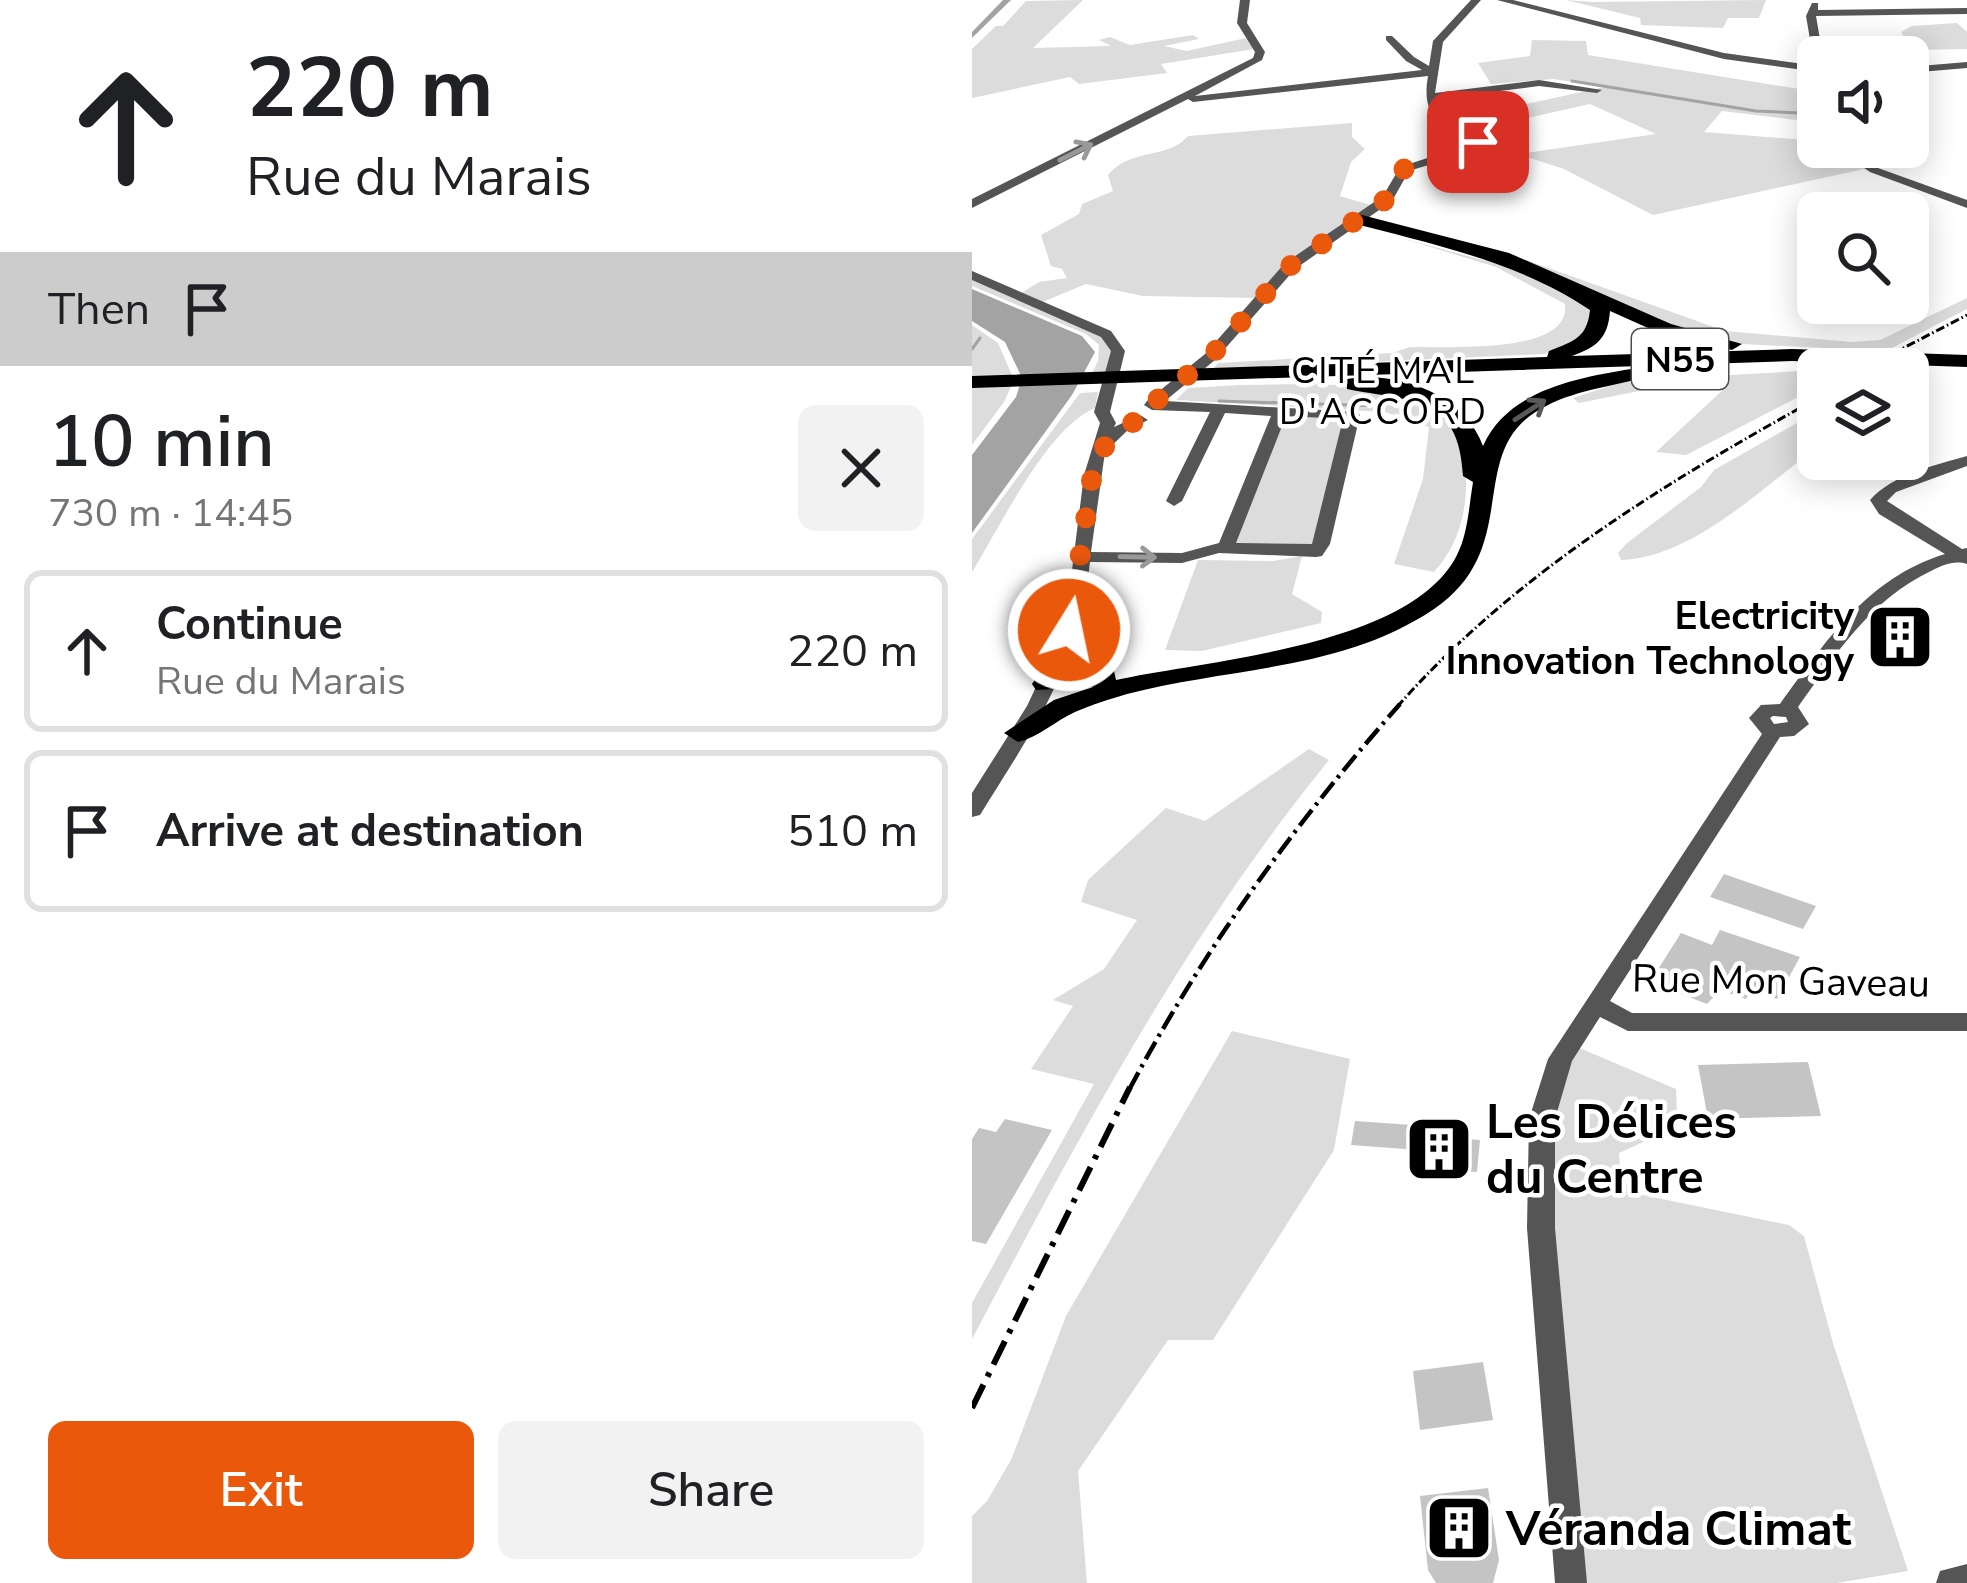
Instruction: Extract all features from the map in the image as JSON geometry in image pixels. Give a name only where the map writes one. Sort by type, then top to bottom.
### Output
[{"type":"highway","points":[[1348,222],[1519,263],[1685,334],[1797,354]]},
{"type":"highway","points":[[1348,222],[1498,260],[1600,308],[1602,324],[1585,344],[1508,364]]},
{"type":"highway","name":"N55","points":[[972,386],[1508,364],[1797,361]]},
{"type":"highway","name":"N55","points":[[1234,378],[1797,362]]},
{"type":"highway","name":"N55","points":[[1929,363],[1967,365]]},
{"type":"highway","points":[[1046,684],[1098,685],[1315,649],[1402,617],[1438,594],[1466,563],[1480,529],[1489,460],[1510,423],[1559,393],[1679,368]]},
{"type":"highway","points":[[1018,733],[1040,715],[1098,685],[1344,632],[1414,600],[1456,561],[1470,528],[1475,484],[1474,440],[1462,419],[1415,394],[1314,379]]},
{"type":"highway","points":[[1066,642],[1098,685]]},
{"type":"street","points":[[972,205],[1257,60],[1260,52],[1244,28],[1248,0]]},
{"type":"street","points":[[1476,0],[1438,41],[1432,110],[1479,145],[1516,152]]},
{"type":"street","points":[[1502,0],[1724,56],[1797,66]]},
{"type":"street","points":[[1815,36],[1811,13],[1818,0]]},
{"type":"street","points":[[1811,13],[1967,11]]},
{"type":"street","points":[[1389,38],[1410,59],[1434,72]]},
{"type":"street","points":[[1929,70],[1967,65]]},
{"type":"street","points":[[1183,98],[1434,72]]},
{"type":"street","points":[[1929,74],[1967,78]]},
{"type":"street","points":[[1430,97],[1539,82],[1598,90]]},
{"type":"street","points":[[1176,396],[1270,285],[1348,222],[1388,198],[1412,164],[1479,145]]},
{"type":"street","points":[[1871,168],[1967,204]]},
{"type":"street","points":[[972,275],[1106,334],[1118,351],[1104,410],[1108,422],[1095,457],[1066,642],[972,810]]},
{"type":"street","points":[[1111,384],[1140,404]]},
{"type":"street","points":[[1083,556],[1192,556],[1225,549],[1316,551],[1354,419],[1344,414],[1220,407],[1176,396],[1104,410]]},
{"type":"street","points":[[1104,410],[1117,422],[1140,404]]},
{"type":"street","points":[[1095,457],[1140,404]]},
{"type":"street","points":[[1174,501],[1220,407]]},
{"type":"street","points":[[1225,549],[1280,411]]},
{"type":"street","points":[[1965,556],[1885,510],[1878,500],[1890,489],[1967,461]]},
{"type":"street","name":"Rue Mon Gaveau","points":[[1571,1583],[1541,1228],[1540,1142],[1554,1073],[1781,720],[1875,594],[1906,575],[1965,556]]},
{"type":"street","name":"Rue Mon Gaveau","points":[[1596,1004],[1628,1022],[1967,1022]]},
{"type":"street","points":[[1952,1583],[1967,1580]]},
{"type":"shaded area","points":[[1083,0],[1033,48],[1111,46],[1099,40],[1110,37],[1130,45],[1193,35],[1199,39],[1164,46],[1187,51],[1246,38],[1254,49],[1161,64],[1167,73],[1079,84],[1070,77],[972,98],[972,49],[996,26],[1003,26],[1026,1]]},
{"type":"shaded area","points":[[1566,0],[1766,0],[1759,18],[1728,18],[1723,28],[1641,25],[1640,18]]},
{"type":"shaded area","points":[[1957,23],[1967,32],[1967,49],[1929,50],[1929,36],[1903,36],[1901,32],[1912,26]]},
{"type":"shaded area","points":[[1532,40],[1586,41],[1588,55],[1797,89],[1797,120],[1722,111],[1704,132],[1797,139],[1797,168],[1869,168],[1653,215],[1564,169],[1518,154],[1656,134],[1590,104],[1514,121],[1498,110],[1605,87],[1553,79],[1491,84],[1478,63],[1530,56]]},
{"type":"shaded area","points":[[1352,123],[1352,137],[1365,149],[1351,162],[1340,196],[1374,206],[1257,298],[1143,296],[1086,284],[1040,303],[1115,341],[1113,375],[1091,375],[1099,345],[1086,334],[972,286],[972,275],[1018,295],[1039,282],[1067,278],[1062,269],[1051,266],[1041,235],[1079,214],[1082,204],[1113,191],[1108,175],[1127,160],[1170,148],[1188,136]]},
{"type":"shaded area","points":[[1371,220],[1498,250],[1725,331],[1852,342],[1880,340],[1913,324],[1929,324],[1929,316],[1967,298],[1967,309],[1892,348],[1741,344],[1686,332],[1531,266]]},
{"type":"shaded area","points":[[1401,238],[1516,269],[1592,308],[1591,328],[1568,347],[1544,354],[1213,369],[1218,363],[1392,353],[1410,347],[1502,345],[1548,333],[1562,321],[1565,304],[1496,267]]},
{"type":"shaded area","points":[[972,289],[1082,336],[1095,352],[1072,395],[972,533],[972,455],[1016,397],[1022,378],[1005,342],[972,321]]},
{"type":"shaded area","points":[[972,325],[998,343],[1014,380],[972,445]]},
{"type":"shaded area","points":[[1797,371],[1797,398],[1686,455],[1656,452],[1726,387],[1649,389],[1579,403],[1573,398],[1625,381]]},
{"type":"shaded area","points":[[1331,385],[1396,393],[1448,419],[1465,445],[1465,503],[1455,540],[1434,572],[1394,564],[1423,479],[1429,427],[1385,412],[1176,400],[1188,388]]},
{"type":"shaded area","points":[[1098,392],[1095,408],[1077,419],[1043,456],[972,572],[972,539],[1080,393]]},
{"type":"shaded area","points":[[1286,414],[1349,421],[1314,546],[1234,544]]},
{"type":"shaded area","points":[[1797,423],[1797,463],[1750,500],[1675,547],[1621,560],[1618,553],[1627,543],[1701,487],[1714,470]]},
{"type":"shaded area","points":[[1302,556],[1292,594],[1322,612],[1321,623],[1202,651],[1165,650],[1198,560],[1273,561]]},
{"type":"shaded area","points":[[1309,749],[1329,760],[1227,897],[1136,1040],[972,1339],[972,1303],[1094,1084],[1031,1069],[1073,1006],[1053,1000],[1104,969],[1137,920],[1081,902],[1088,880],[1166,808],[1205,821]]},
{"type":"shaded area","points":[[1232,1031],[1350,1059],[1334,1150],[1213,1340],[1168,1340],[1078,1471],[1087,1583],[972,1583],[972,1516],[987,1501],[1011,1460],[1066,1316]]},
{"type":"shaded area","points":[[1570,1044],[1676,1089],[1677,1113],[1670,1130],[1619,1153],[1621,1178],[1633,1193],[1789,1225],[1804,1236],[1833,1343],[1908,1571],[1837,1583],[1571,1583],[1540,1142]]},
{"type":"building","name":"Electricity Innovation Technology","points":[[1893,615],[1919,616],[1928,644],[1876,644],[1872,629],[1898,630]]},
{"type":"building","points":[[1724,874],[1816,906],[1803,929],[1710,897]]},
{"type":"building","points":[[1720,930],[1800,957],[1777,999],[1752,989],[1746,999],[1720,990],[1707,1004],[1650,982],[1681,933],[1712,945]]},
{"type":"building","points":[[1808,1062],[1821,1116],[1708,1119],[1698,1065]]},
{"type":"building","points":[[1005,1119],[1052,1130],[986,1244],[972,1241],[972,1139],[979,1128],[996,1132]]},
{"type":"building","name":"Les Délices du Centre","points":[[1355,1121],[1455,1128],[1454,1138],[1480,1140],[1477,1172],[1443,1170],[1445,1152],[1351,1145]]},
{"type":"building","points":[[1483,1362],[1493,1420],[1420,1430],[1413,1371]]},
{"type":"building","name":"Véranda Climat","points":[[1488,1488],[1499,1560],[1493,1583],[1436,1583],[1428,1570],[1420,1496]]},
{"type":"waterway","points":[[972,36],[1007,0]]},
{"type":"waterway","points":[[1572,81],[1756,111],[1797,113]]},
{"type":"waterway","points":[[972,349],[980,338]]},
{"type":"waterway","points":[[1219,401],[1381,406]]},
{"type":"railway","points":[[1903,348],[1967,315]]},
{"type":"railway","points":[[1397,707],[1442,659],[1541,573],[1649,498],[1797,410]]},
{"type":"railway","points":[[1129,1090],[1188,987],[1253,889],[1400,704]]},
{"type":"railway","points":[[972,1408],[1130,1087]]},
{"type":"place","name":"Electricity Innovation Technology","points":[[1900,637]]},
{"type":"place","name":"Les Délices du Centre","points":[[1439,1149]]},
{"type":"place","name":"Véranda Climat","points":[[1459,1528]]},
{"type":"district","name":"CITÉ MAL D'ACCORD","points":[[1384,390]]},
{"type":"route","points":[[1069,630],[1092,469],[1106,443],[1123,427],[1150,415],[1152,404],[1210,357],[1262,292],[1290,266],[1388,198],[1404,169],[1418,161],[1472,149],[1478,142]]}]
